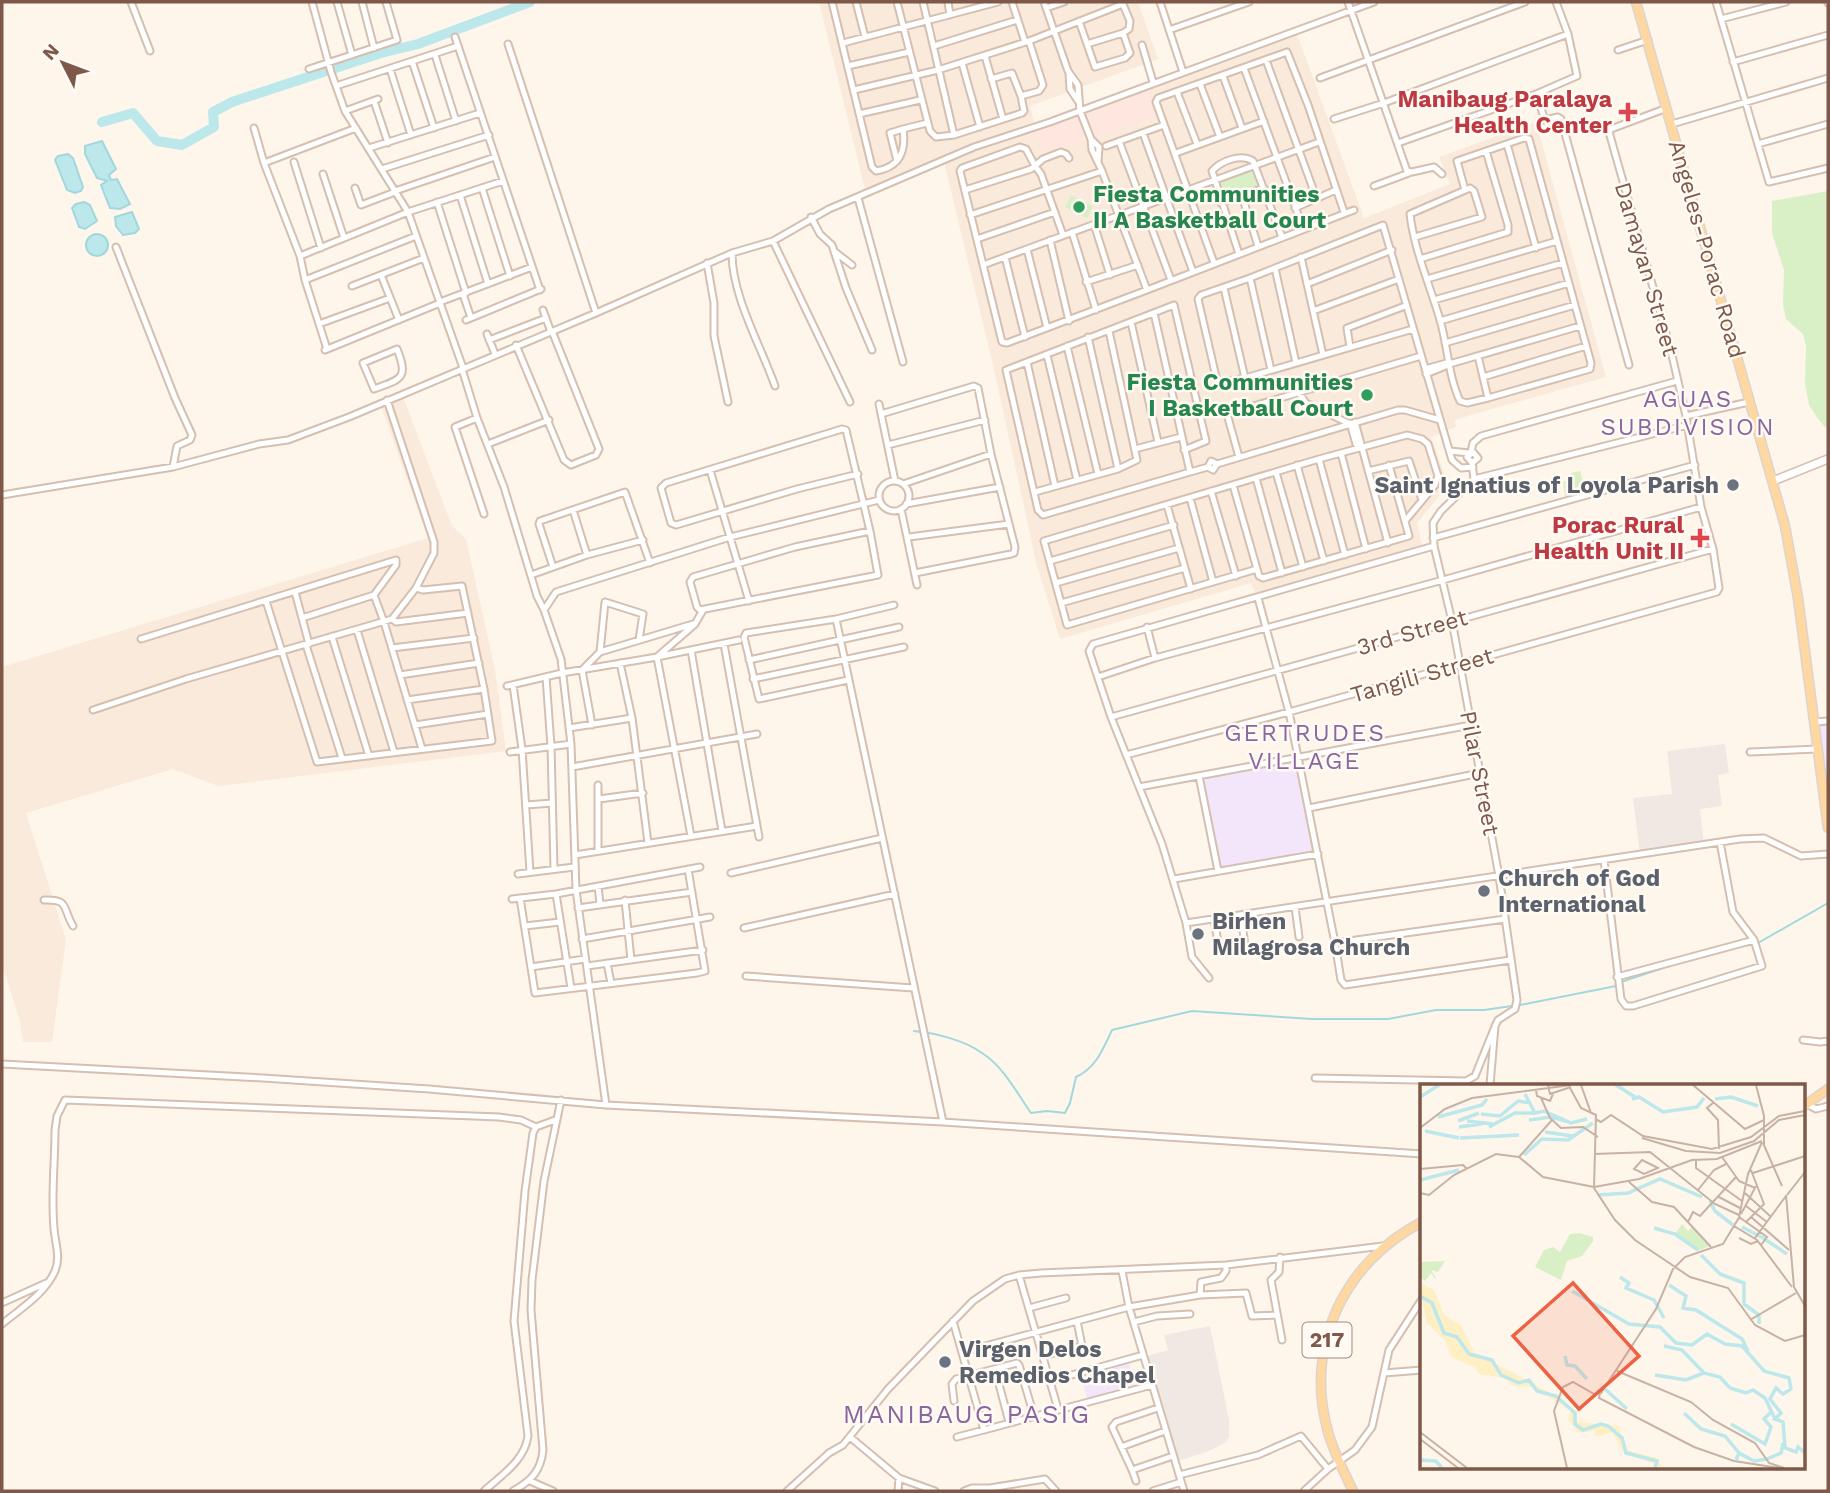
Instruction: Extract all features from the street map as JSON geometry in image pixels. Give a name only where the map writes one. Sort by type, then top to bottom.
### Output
[{"type":"main road","name":"Angeles-Porac Road","points":[[1636,2],[1785,526],[1826,791],[1828,828]]},
{"type":"main road","points":[[1806,1104],[1828,1089]]},
{"type":"main road","name":"217","points":[[1353,1491],[1328,1432],[1322,1401],[1321,1371],[1325,1345],[1336,1311],[1349,1285],[1383,1246],[1420,1223]]},
{"type":"street","points":[[131,2],[150,51]]},
{"type":"street","points":[[312,2],[329,67],[345,111],[408,212],[558,649],[571,744],[576,890],[606,1105]]},
{"type":"street","points":[[337,2],[352,55]]},
{"type":"street","points":[[362,2],[374,48]]},
{"type":"street","points":[[309,69],[329,67],[352,55],[397,40],[386,2]]},
{"type":"street","points":[[832,2],[872,167],[876,171],[884,170],[903,153],[903,129]]},
{"type":"street","points":[[856,2],[865,37]]},
{"type":"street","points":[[897,2],[920,100],[932,135],[954,135],[1024,111],[1012,73],[991,79]]},
{"type":"street","points":[[923,2],[954,135]]},
{"type":"street","points":[[947,2],[950,15]]},
{"type":"street","points":[[843,43],[904,29],[977,5],[998,2]]},
{"type":"street","points":[[1012,2],[1043,85],[1038,91],[1021,96]]},
{"type":"street","points":[[1064,2],[1045,5],[1068,71],[1070,89],[1079,102],[1091,139],[1099,148],[1098,162],[1147,290]]},
{"type":"street","points":[[1160,2],[1183,72]]},
{"type":"street","points":[[1169,30],[1249,2]]},
{"type":"street","points":[[1348,2],[1409,173]]},
{"type":"street","points":[[2,495],[173,467],[259,444],[288,440],[596,313],[707,263],[773,241],[811,217],[974,147],[1080,111],[1374,2]]},
{"type":"street","points":[[1320,78],[1525,2]]},
{"type":"street","points":[[1398,143],[1536,94],[1577,76],[1568,34],[1556,2]]},
{"type":"street","points":[[1716,2],[1769,183],[1828,168]]},
{"type":"street","points":[[1721,19],[1786,2]]},
{"type":"street","points":[[854,90],[962,63],[1053,32],[1122,3],[1130,21],[1129,29],[1087,44]]},
{"type":"street","points":[[934,46],[1017,20]]},
{"type":"street","points":[[1079,21],[1093,64],[1098,67],[1128,56],[1130,53],[1123,33]]},
{"type":"street","points":[[1334,119],[1568,34]]},
{"type":"street","points":[[1733,62],[1828,35]]},
{"type":"street","points":[[437,202],[464,293],[468,319],[541,289],[455,37]]},
{"type":"street","points":[[1618,50],[1648,40]]},
{"type":"street","points":[[508,44],[596,313]]},
{"type":"street","points":[[1142,45],[1153,82]]},
{"type":"street","points":[[336,86],[458,46]]},
{"type":"street","points":[[848,66],[909,52]]},
{"type":"street","points":[[1214,263],[1156,99],[1284,52],[1289,55],[1344,212]]},
{"type":"street","points":[[435,55],[456,121]]},
{"type":"street","points":[[985,55],[1003,119]]},
{"type":"street","points":[[1266,60],[1316,197]]},
{"type":"street","points":[[412,61],[434,128]]},
{"type":"street","points":[[962,63],[980,127]]},
{"type":"street","points":[[1244,68],[1303,228]]},
{"type":"street","points":[[390,69],[411,135]]},
{"type":"street","points":[[1223,76],[1242,128]]},
{"type":"street","points":[[1672,124],[1828,79]]},
{"type":"street","points":[[1200,84],[1220,137]]},
{"type":"street","points":[[1177,92],[1197,144]]},
{"type":"street","points":[[1536,94],[1545,120],[1558,117],[1561,119],[1629,365]]},
{"type":"street","points":[[345,111],[376,100],[388,143]]},
{"type":"street","points":[[859,114],[920,100]]},
{"type":"street","name":"Damayan Street","points":[[1667,108],[1609,132],[1686,416],[1701,507],[1713,549],[1719,586],[1717,592]]},
{"type":"street","points":[[369,148],[480,113]]},
{"type":"street","points":[[1176,153],[1264,121]]},
{"type":"street","points":[[897,160],[890,133],[928,123]]},
{"type":"street","points":[[1758,144],[1828,124]]},
{"type":"street","points":[[1106,146],[1164,125]]},
{"type":"street","points":[[254,128],[264,163],[300,256],[326,350],[532,267]]},
{"type":"street","points":[[264,163],[356,128]]},
{"type":"street","points":[[1143,133],[1193,272]]},
{"type":"street","points":[[382,169],[488,135]]},
{"type":"street","points":[[1415,237],[1482,217],[1474,191],[1470,188],[1465,190],[1411,212],[1410,217],[1420,259],[1440,321],[1460,401],[1466,403],[1488,398],[1587,371],[1591,367],[1586,346],[1529,139],[1524,138],[1456,162],[1465,190]]},
{"type":"street","points":[[1119,141],[1171,280]]},
{"type":"street","points":[[983,265],[1319,142]]},
{"type":"street","points":[[1507,144],[1536,247]]},
{"type":"street","points":[[1063,236],[1047,188],[1026,149],[1020,147],[962,168],[960,175],[1001,341],[1007,343],[1069,321],[1353,210]]},
{"type":"street","points":[[1420,259],[1507,232],[1508,225],[1486,151]]},
{"type":"street","points":[[965,190],[1035,166],[1043,159],[1062,152],[1069,158]]},
{"type":"street","points":[[355,188],[361,205],[495,158]]},
{"type":"street","points":[[1238,254],[1212,169],[1234,159],[1250,158],[1255,165],[1282,237]]},
{"type":"street","points":[[294,162],[321,248]]},
{"type":"street","points":[[1374,186],[1433,167],[1442,174]]},
{"type":"street","points":[[970,215],[1102,171]]},
{"type":"street","points":[[323,173],[344,238]]},
{"type":"street","points":[[300,256],[408,212],[503,181]]},
{"type":"street","points":[[482,188],[510,276]]},
{"type":"street","points":[[1221,203],[1264,188]]},
{"type":"street","points":[[1295,208],[1316,197],[1336,191]]},
{"type":"street","points":[[460,195],[488,284]]},
{"type":"street","points":[[1242,196],[1258,246]]},
{"type":"street","points":[[858,198],[903,362]]},
{"type":"street","points":[[977,239],[1055,212]]},
{"type":"street","points":[[811,217],[820,234],[832,244],[846,288],[873,350]]},
{"type":"street","points":[[1094,224],[1110,275]]},
{"type":"street","points":[[1413,330],[1224,383],[1217,381],[1198,299],[1201,295],[1383,225],[1452,460],[1461,468],[1472,465]]},
{"type":"street","points":[[1072,232],[1096,310]]},
{"type":"street","points":[[305,280],[416,236]]},
{"type":"street","points":[[1051,240],[1069,321]]},
{"type":"street","points":[[773,241],[850,402]]},
{"type":"street","points":[[1427,279],[1557,241]]},
{"type":"street","points":[[116,247],[192,435],[192,439],[177,446],[173,467]]},
{"type":"street","points":[[1027,248],[1047,328]]},
{"type":"street","points":[[1307,284],[1392,250]]},
{"type":"street","points":[[835,252],[852,265]]},
{"type":"street","points":[[732,253],[732,267],[738,292],[775,386]]},
{"type":"street","points":[[1005,257],[1025,337]]},
{"type":"street","points":[[1301,257],[1323,355]]},
{"type":"street","points":[[352,286],[424,258]]},
{"type":"street","points":[[707,263],[714,303],[714,336],[728,402]]},
{"type":"street","points":[[1434,300],[1563,263]]},
{"type":"street","points":[[1086,282],[1138,265]]},
{"type":"street","points":[[1275,268],[1296,363]]},
{"type":"street","points":[[381,275],[399,320]]},
{"type":"street","points":[[1250,278],[1271,370]]},
{"type":"street","points":[[1314,311],[1399,279]]},
{"type":"street","points":[[1440,321],[1569,283]]},
{"type":"street","points":[[1224,288],[1245,378]]},
{"type":"street","points":[[319,324],[390,298]]},
{"type":"street","points":[[1184,450],[1205,443],[1205,433],[1176,307],[1171,305],[1006,370],[1038,510],[1043,515],[1208,467],[1215,469],[1217,464],[1239,457],[1351,423],[1405,410],[1440,420]]},
{"type":"street","points":[[1445,342],[1575,305]]},
{"type":"street","points":[[1350,347],[1347,328],[1405,306]]},
{"type":"street","points":[[516,345],[567,463],[570,465],[598,453],[599,449],[543,310]]},
{"type":"street","points":[[1154,313],[1190,472]]},
{"type":"street","points":[[495,354],[488,337],[546,318]]},
{"type":"street","points":[[1131,322],[1158,442]]},
{"type":"street","points":[[1426,371],[1580,326]]},
{"type":"street","points":[[1035,492],[1135,463],[1137,456],[1110,331]]},
{"type":"street","points":[[1088,337],[1118,469]]},
{"type":"street","points":[[1067,346],[1098,474]]},
{"type":"street","points":[[1483,377],[1586,346]]},
{"type":"street","points":[[397,349],[405,368],[403,374],[399,379],[374,389],[363,363],[397,349]]},
{"type":"street","points":[[1047,355],[1077,480]]},
{"type":"street","points":[[1239,457],[1227,414],[1421,356]]},
{"type":"street","points":[[1478,356],[1488,398]]},
{"type":"street","points":[[1027,362],[1055,486]]},
{"type":"street","points":[[1474,479],[1472,465],[1467,459],[1473,443],[1481,436],[1677,381]]},
{"type":"street","points":[[881,414],[974,386],[979,391],[991,454],[1015,547],[1014,553],[915,573]]},
{"type":"street","points":[[1298,392],[1306,403],[1351,423],[1362,442],[1360,448],[1388,543]]},
{"type":"street","points":[[93,710],[392,619],[416,588],[434,554],[434,542],[387,400]]},
{"type":"street","points":[[1686,416],[1749,402]]},
{"type":"street","points":[[879,404],[895,481]]},
{"type":"street","points":[[477,418],[455,426],[484,514]]},
{"type":"street","points":[[888,445],[985,420]]},
{"type":"street","points":[[488,444],[549,421]]},
{"type":"street","points":[[1688,425],[1474,479],[1436,518],[1433,523],[1433,538],[1695,465]]},
{"type":"street","points":[[858,474],[676,524],[671,520],[662,486],[842,429],[846,430],[858,474],[879,572],[876,576],[703,610],[697,607],[691,579],[795,547],[870,531]]},
{"type":"street","points":[[1257,569],[1067,625],[1044,541],[1319,458],[1402,436],[1412,436],[1425,441],[1430,447],[1438,480],[1405,521]]},
{"type":"street","points":[[1135,449],[1181,437]]},
{"type":"street","points":[[1450,451],[1470,453]]},
{"type":"street","points":[[1340,453],[1366,549]]},
{"type":"street","points":[[903,484],[991,454]]},
{"type":"street","points":[[1319,458],[1346,555]]},
{"type":"street","points":[[1773,481],[1828,459]]},
{"type":"street","points":[[1368,471],[1409,461],[1422,500]]},
{"type":"street","points":[[1297,465],[1324,561]]},
{"type":"street","points":[[1233,485],[1259,576],[1264,578],[1409,536],[1389,466]]},
{"type":"street","points":[[710,470],[749,601]]},
{"type":"street","points":[[1276,472],[1303,567]]},
{"type":"street","points":[[1256,478],[1282,573]]},
{"type":"street","points":[[879,500],[882,486],[895,481],[903,484],[908,491],[904,506],[917,585]]},
{"type":"street","points":[[879,500],[888,510],[1000,487]]},
{"type":"street","points":[[1211,491],[1236,576]]},
{"type":"street","points":[[553,568],[540,521],[625,492],[650,563]]},
{"type":"street","points":[[1190,498],[1213,582]]},
{"type":"street","points":[[544,610],[556,592],[730,537],[879,500]]},
{"type":"street","points":[[1167,505],[1191,589]]},
{"type":"street","points":[[1098,677],[1155,658],[1701,507]]},
{"type":"street","points":[[573,509],[587,555]]},
{"type":"street","points":[[909,537],[1009,524]]},
{"type":"street","points":[[1050,561],[1174,526]]},
{"type":"street","name":"Pilar Street","points":[[1433,538],[1452,621],[1499,876],[1517,1000],[1515,1009],[1497,1020],[1495,1026]]},
{"type":"street","points":[[531,575],[587,555],[643,540]]},
{"type":"street","points":[[1209,978],[1192,957],[1174,879],[1111,717],[1090,651],[1093,644],[1434,546]]},
{"type":"street","points":[[1056,583],[1180,548]]},
{"type":"street","name":"3rd Street","points":[[1111,717],[1713,549]]},
{"type":"street","points":[[141,639],[397,560],[374,595],[302,618]]},
{"type":"street","points":[[1061,603],[1185,568]]},
{"type":"street","points":[[266,601],[317,762],[492,741],[462,586],[423,590],[416,588]]},
{"type":"street","points":[[295,592],[342,758]]},
{"type":"street","name":"Tangili Street","points":[[1126,755],[1717,592]]},
{"type":"street","points":[[374,595],[377,597],[422,749]]},
{"type":"street","points":[[1258,598],[1289,712],[1341,980],[1345,985],[1510,960]]},
{"type":"street","points":[[600,652],[605,602],[643,614],[639,640]]},
{"type":"street","points":[[848,680],[762,700],[757,696],[744,637],[746,633],[836,619],[894,606]]},
{"type":"street","points":[[657,657],[695,624],[703,610]]},
{"type":"street","points":[[392,619],[396,622],[468,613]]},
{"type":"street","points":[[836,619],[943,1122]]},
{"type":"street","points":[[582,670],[600,652],[695,624]]},
{"type":"street","points":[[749,660],[899,627]]},
{"type":"street","points":[[1147,627],[1155,658]]},
{"type":"street","points":[[357,630],[394,752]]},
{"type":"street","points":[[332,637],[369,756]]},
{"type":"street","points":[[392,648],[474,638]]},
{"type":"street","points":[[530,872],[522,749],[510,685],[739,640]]},
{"type":"street","points":[[724,644],[759,837]]},
{"type":"street","points":[[753,679],[904,647]]},
{"type":"street","points":[[691,650],[722,831]]},
{"type":"street","points":[[657,657],[691,836]]},
{"type":"street","points":[[400,675],[479,663]]},
{"type":"street","points":[[620,663],[638,755],[648,843]]},
{"type":"street","points":[[582,670],[592,725]]},
{"type":"street","points":[[546,677],[551,746],[554,869]]},
{"type":"street","points":[[407,699],[484,689]]},
{"type":"street","points":[[415,725],[488,714]]},
{"type":"street","points":[[569,728],[632,718]]},
{"type":"street","points":[[1814,722],[1828,720]]},
{"type":"street","points":[[1139,787],[1471,725]]},
{"type":"street","points":[[572,767],[757,734]]},
{"type":"street","points":[[510,752],[571,744]]},
{"type":"street","points":[[1750,752],[1818,749]]},
{"type":"street","points":[[1309,808],[1480,773]]},
{"type":"street","points":[[1199,776],[1218,871]]},
{"type":"street","points":[[598,785],[598,851]]},
{"type":"street","points":[[599,799],[643,793]]},
{"type":"street","points":[[526,805],[552,803]]},
{"type":"street","points":[[575,855],[757,826]]},
{"type":"street","points":[[731,873],[882,838]]},
{"type":"street","points":[[1186,923],[1720,842],[1764,838],[1801,856],[1828,854]]},
{"type":"street","points":[[1604,860],[1617,977],[1623,1004],[1633,1006],[1762,966],[1754,940],[1733,912],[1720,842]]},
{"type":"street","points":[[1174,879],[1318,854]]},
{"type":"street","points":[[518,874],[574,867]]},
{"type":"street","points":[[512,899],[556,894],[700,867]]},
{"type":"street","points":[[520,898],[535,993],[705,971],[688,869]]},
{"type":"street","points":[[598,886],[600,904]]},
{"type":"street","points":[[578,908],[692,892]]},
{"type":"street","points":[[556,894],[571,988]]},
{"type":"street","points":[[744,928],[895,894]]},
{"type":"street","points":[[44,900],[64,903],[72,926]]},
{"type":"street","points":[[625,900],[631,960]]},
{"type":"street","points":[[1294,906],[1298,937]]},
{"type":"street","points":[[1241,915],[1245,946]]},
{"type":"street","points":[[582,939],[710,917]]},
{"type":"street","points":[[1214,918],[1219,949]]},
{"type":"street","points":[[1335,943],[1506,919]]},
{"type":"street","points":[[526,926],[560,922]]},
{"type":"street","points":[[1617,977],[1754,940]]},
{"type":"street","points":[[531,967],[568,961],[607,964],[703,950]]},
{"type":"street","points":[[607,964],[611,983]]},
{"type":"street","points":[[746,976],[913,988]]},
{"type":"street","points":[[1315,1078],[1466,1081],[1475,1076],[1495,1026]]},
{"type":"street","points":[[1490,1084],[1495,1026]]},
{"type":"street","points":[[1803,1040],[1828,1041]]},
{"type":"street","points":[[2,1064],[263,1078],[606,1105],[943,1122],[1420,1154]]},
{"type":"street","points":[[2,1324],[29,1304],[54,1274],[57,1264],[54,1227],[55,1130],[57,1116],[65,1100],[499,1117],[522,1120],[536,1127]]},
{"type":"street","points":[[513,1491],[530,1481],[541,1463],[543,1450],[531,1310],[532,1280],[539,1213],[561,1100]]},
{"type":"street","points":[[1806,1105],[1816,1109],[1828,1106]]},
{"type":"street","points":[[484,1491],[522,1456],[526,1447],[528,1436],[514,1321],[525,1191],[533,1133],[536,1127],[555,1120]]},
{"type":"street","points":[[787,1491],[850,1437],[888,1389],[953,1321],[995,1284],[1019,1275],[1226,1265],[1383,1246]]},
{"type":"street","points":[[1280,1257],[1279,1272],[1271,1280],[1282,1340]]},
{"type":"street","points":[[1200,1295],[1201,1282],[1221,1279],[1226,1265]]},
{"type":"street","points":[[1122,1271],[1133,1322],[1184,1491]]},
{"type":"street","points":[[1019,1275],[1058,1409]]},
{"type":"street","points":[[2,1303],[46,1283]]},
{"type":"street","points":[[963,1352],[1129,1307],[1200,1295],[1246,1293],[1252,1316],[1277,1315]]},
{"type":"street","points":[[1029,1308],[1066,1298]]},
{"type":"street","points":[[1304,1491],[1359,1446],[1372,1427],[1393,1343],[1420,1302]]},
{"type":"street","points":[[1133,1322],[1157,1316],[1190,1314]]},
{"type":"street","points":[[953,1321],[984,1430]]},
{"type":"street","points":[[1043,1356],[1082,1346],[1077,1321]]},
{"type":"street","points":[[1050,1381],[1143,1355]]},
{"type":"street","points":[[954,1401],[952,1384],[956,1379],[1018,1364],[1034,1416]]},
{"type":"street","points":[[995,1369],[1009,1422]]},
{"type":"street","points":[[1384,1373],[1420,1370]]},
{"type":"street","points":[[957,1437],[1152,1385]]},
{"type":"street","points":[[1136,1481],[1112,1427],[1158,1408]]},
{"type":"street","points":[[1121,1447],[1166,1431]]},
{"type":"street","points":[[1153,1491],[1180,1479],[1258,1455],[1301,1436],[1328,1469]]},
{"type":"street","points":[[850,1437],[899,1478],[935,1491]]},
{"type":"street","points":[[1132,1470],[1173,1456]]},
{"type":"street","points":[[898,1491],[899,1478]]},
{"type":"street","points":[[964,1491],[1045,1479],[1056,1491]]},
{"type":"street","points":[[530,1481],[553,1491]]},
{"type":"shaded area","points":[[819,2],[1138,2],[1158,59],[1030,106],[1034,122],[865,189]]},
{"type":"shaded area","points":[[1297,34],[1364,218],[1450,184],[1439,157],[1536,122],[1606,377],[1455,420],[1456,427],[1431,437],[1445,476],[1451,482],[1417,523],[1422,545],[1255,593],[1251,583],[1060,639],[1037,566],[993,365],[944,162]]},
{"type":"shaded area","points":[[1148,90],[1156,115],[1044,156],[1035,132]]},
{"type":"shaded area","points":[[403,397],[452,526],[466,539],[495,670],[506,751],[218,786],[173,769],[26,813],[66,940],[52,1042],[23,1042],[20,1021],[2,964],[2,667],[428,538],[381,406]]},
{"type":"shaded area","points":[[1828,724],[1828,788],[1825,789],[1819,725]]},
{"type":"shaded area","points":[[1725,744],[1729,773],[1718,775],[1722,806],[1700,809],[1704,844],[1640,854],[1633,798],[1672,794],[1667,751]]},
{"type":"shaded area","points":[[1296,759],[1312,850],[1219,869],[1201,778]]},
{"type":"shaded area","points":[[1210,1326],[1229,1420],[1229,1437],[1226,1442],[1209,1451],[1178,1461],[1147,1356],[1168,1350],[1164,1335]]},
{"type":"shaded area","points":[[1128,1360],[1135,1385],[1087,1398],[1080,1374]]},
{"type":"green space","points":[[1253,170],[1259,185],[1224,198],[1218,183]]},
{"type":"green space","points":[[1828,191],[1828,430],[1809,405],[1805,383],[1806,346],[1803,334],[1786,319],[1783,304],[1784,270],[1772,233],[1772,201]]},
{"type":"green space","name":"Fiesta Communities II A Basketball Court","points":[[1071,195],[1093,206],[1087,218],[1065,207]]},
{"type":"green space","points":[[1580,471],[1586,492],[1576,493],[1575,490],[1575,495],[1565,497],[1563,482],[1572,478],[1571,473]]},
{"type":"water","points":[[102,141],[116,169],[109,175],[111,180],[117,179],[130,204],[120,209],[110,208],[101,185],[107,181],[97,178],[85,154],[85,146]]},
{"type":"water","points":[[68,154],[73,158],[83,187],[75,193],[67,190],[55,160],[58,156]]},
{"type":"water","points":[[84,202],[90,205],[97,221],[85,229],[79,227],[72,208]]},
{"type":"water","points":[[132,212],[139,229],[135,233],[123,235],[116,226],[115,217]]},
{"type":"water","points":[[93,234],[101,234],[108,241],[108,249],[101,256],[93,256],[86,249],[86,241]]},
{"type":"waterway","points":[[102,122],[133,113],[157,141],[182,145],[214,127],[213,112],[232,102],[381,53],[418,44],[530,2]]},
{"type":"waterway","points":[[1758,943],[1828,903]]},
{"type":"waterway","points":[[1741,946],[1751,945]]},
{"type":"waterway","points":[[1621,982],[1672,965]]},
{"type":"waterway","points":[[1520,1005],[1616,986]]},
{"type":"waterway","points":[[914,1031],[931,1033],[967,1044],[990,1058],[1031,1113],[1065,1113],[1076,1077],[1094,1063],[1112,1030],[1192,1011],[1312,1019],[1388,1019],[1436,1010],[1484,1010],[1512,1006]]},
{"type":"place","name":"Manibaug Paralaya Health Center","points":[[1628,112]]},
{"type":"place","name":"Fiesta Communities II A Basketball Court","points":[[1079,207]]},
{"type":"place","name":"Fiesta Communities I Basketball Court","points":[[1367,395]]},
{"type":"place","name":"Saint Ignatius of Loyola Parish","points":[[1733,485]]},
{"type":"place","name":"Porac Rural Health Unit II","points":[[1700,538]]},
{"type":"place","name":"Church of God International","points":[[1484,891]]},
{"type":"place","name":"Birhen Milagrosa Church","points":[[1198,934]]},
{"type":"place","name":"Virgen Delos Remedios Chapel","points":[[945,1362]]},
{"type":"district","name":"AGUAS SUBDIVISION","points":[[1688,413]]},
{"type":"district","name":"GERTRUDES VILLAGE","points":[[1305,747]]},
{"type":"district","name":"MANIBAUG PASIG","points":[[967,1414]]}]
